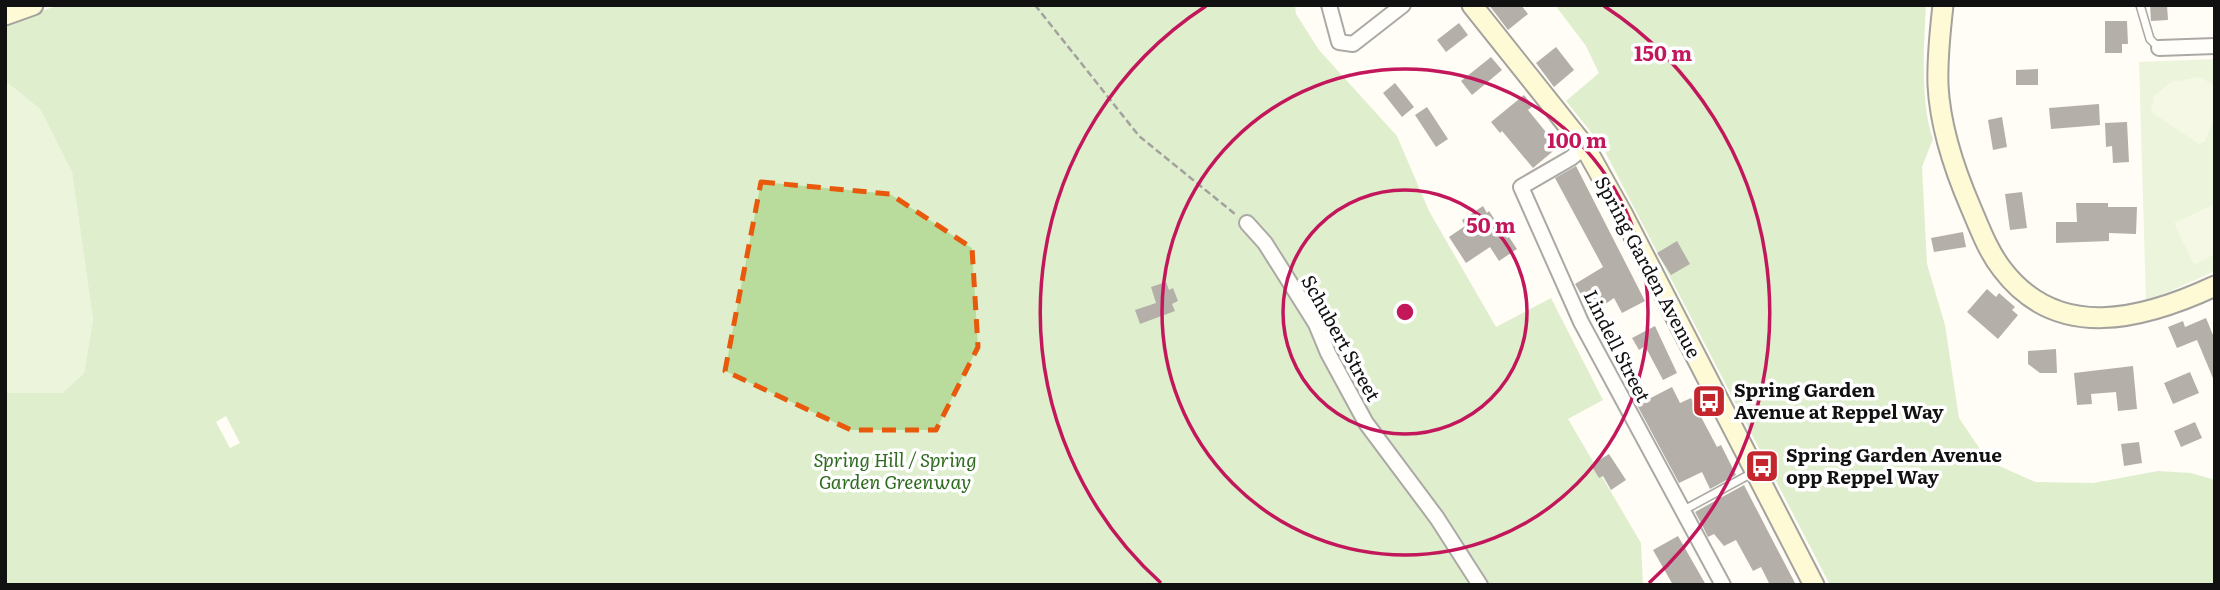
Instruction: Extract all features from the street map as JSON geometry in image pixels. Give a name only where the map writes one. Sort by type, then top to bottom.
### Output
[{"type":"street","points":[[5,15],[33,5]]},
{"type":"street","points":[[1329,5],[1339,42],[1353,44],[1403,5]]},
{"type":"street","name":"Spring Garden Avenue","points":[[1472,5],[1585,147],[1814,585]]},
{"type":"street","points":[[1943,5],[1938,86],[1942,116],[1966,195],[1988,246],[2015,285],[2038,302],[2061,312],[2092,319],[2127,317],[2177,304],[2215,286]]},
{"type":"street","points":[[2159,48],[2215,46]]},
{"type":"street","name":"Lindell Street","points":[[1585,147],[1521,187],[1581,322],[1723,585]]},
{"type":"street","name":"Schubert Street","points":[[1247,223],[1265,243],[1316,324],[1328,353],[1366,423],[1437,518],[1480,585]]},
{"type":"lane","points":[[2140,5],[2147,32],[2159,48]]},
{"type":"lane","points":[[1684,510],[1755,471]]},
{"type":"path","points":[[1035,5],[1139,136],[1247,223]]},
{"type":"highlighted area","points":[[761,182],[890,194],[972,248],[978,347],[936,430],[851,430],[725,371]]},
{"type":"green space","name":"Spring Hill / Spring Garden Greenway","points":[[58,5],[1295,5],[1296,14],[1319,50],[1397,136],[1429,211],[1496,327],[1551,298],[1603,400],[1568,419],[1641,543],[1643,585],[5,585],[5,393],[62,393],[84,373],[93,320],[72,172],[40,109],[5,81],[5,25]],"holes":[[[226,416],[240,443],[230,448],[216,422]]]},
{"type":"green space","points":[[1555,5],[1926,5],[1925,92],[1933,139],[1922,167],[1927,264],[1945,325],[1959,418],[1988,461],[2035,482],[2093,483],[2158,471],[2191,473],[2215,480],[2215,585],[1830,585],[1602,146],[1566,101],[1599,73],[1586,46]]},
{"type":"green space","points":[[2215,59],[2215,271],[2146,302],[2139,62]]},
{"type":"green space","points":[[2200,77],[2215,86],[2215,114],[2205,142],[2199,144],[2151,112],[2154,96],[2171,82]]},
{"type":"green space","points":[[5,81],[40,109],[72,172],[93,320],[84,373],[62,393],[5,393]]},
{"type":"green space","points":[[2215,204],[2215,254],[2194,265],[2174,223]]},
{"type":"building","points":[[1489,5],[1521,5],[1528,14],[1508,30]]},
{"type":"building","points":[[2150,5],[2167,5],[2168,20],[2151,21]]},
{"type":"building","points":[[2105,21],[2127,21],[2128,44],[2122,44],[2122,53],[2105,53]]},
{"type":"building","points":[[1459,23],[1468,35],[1446,52],[1437,40]]},
{"type":"building","points":[[1556,47],[1574,70],[1554,87],[1536,63]]},
{"type":"building","points":[[1491,57],[1502,70],[1472,95],[1461,81]]},
{"type":"building","points":[[2038,69],[2038,85],[2016,85],[2016,70]]},
{"type":"building","points":[[1395,83],[1414,107],[1402,117],[1383,93]]},
{"type":"building","points":[[1524,95],[1533,106],[1528,110],[1558,147],[1533,168],[1491,122]]},
{"type":"building","points":[[2099,104],[2100,125],[2051,129],[2049,108]]},
{"type":"building","points":[[1427,107],[1448,139],[1436,147],[1415,115]]},
{"type":"building","points":[[2002,117],[2007,147],[1993,150],[1988,120]]},
{"type":"building","points":[[2127,122],[2129,162],[2113,163],[2112,146],[2106,147],[2105,123]]},
{"type":"building","points":[[1576,166],[1645,301],[1622,313],[1614,298],[1592,313],[1575,284],[1603,267],[1555,178]]},
{"type":"building","points":[[2022,192],[2027,228],[2010,230],[2005,194]]},
{"type":"building","points":[[2076,203],[2137,207],[2136,234],[2109,233],[2109,241],[2056,243],[2056,222],[2077,222]]},
{"type":"building","points":[[1483,206],[1517,249],[1499,261],[1490,247],[1466,263],[1449,237],[1465,226],[1462,220]]},
{"type":"building","points":[[1963,232],[1966,247],[1934,252],[1931,238]]},
{"type":"building","points":[[1677,241],[1690,264],[1671,275],[1657,253]]},
{"type":"building","points":[[1166,282],[1169,290],[1173,288],[1178,301],[1172,304],[1175,311],[1140,324],[1135,310],[1156,303],[1151,287]]},
{"type":"building","points":[[1987,289],[1996,297],[1999,293],[2015,307],[2012,310],[2018,315],[1998,339],[1967,312]]},
{"type":"building","points":[[2206,318],[2215,340],[2215,383],[2197,340],[2177,348],[2168,327],[2183,321],[2185,327]]},
{"type":"building","points":[[1655,326],[1677,373],[1663,380],[1645,346],[1639,350],[1632,338]]},
{"type":"building","points":[[2056,349],[2057,373],[2040,373],[2028,364],[2028,351]]},
{"type":"building","points":[[2133,366],[2137,409],[2118,411],[2116,392],[2091,394],[2092,404],[2077,405],[2074,373]]},
{"type":"building","points":[[2190,372],[2199,393],[2173,404],[2164,383]]},
{"type":"building","points":[[1672,387],[1680,403],[1691,398],[1717,447],[1721,445],[1736,475],[1710,489],[1702,472],[1679,483],[1637,405]]},
{"type":"building","points":[[2195,422],[2202,438],[2181,447],[2174,431]]},
{"type":"building","points":[[2139,442],[2142,463],[2124,466],[2121,444]]},
{"type":"building","points":[[1609,454],[1626,480],[1611,490],[1603,476],[1599,478],[1591,465]]},
{"type":"building","points":[[1744,485],[1796,585],[1770,585],[1761,567],[1753,571],[1736,540],[1724,546],[1714,534],[1708,537],[1695,512]]},
{"type":"building","points":[[1678,536],[1706,585],[1673,585],[1653,550]]},
{"type":"place","name":"Spring Garden Avenue at Reppel Way","points":[[1709,401]]},
{"type":"place","name":"Spring Garden Avenue opp Reppel Way","points":[[1762,466]]}]
